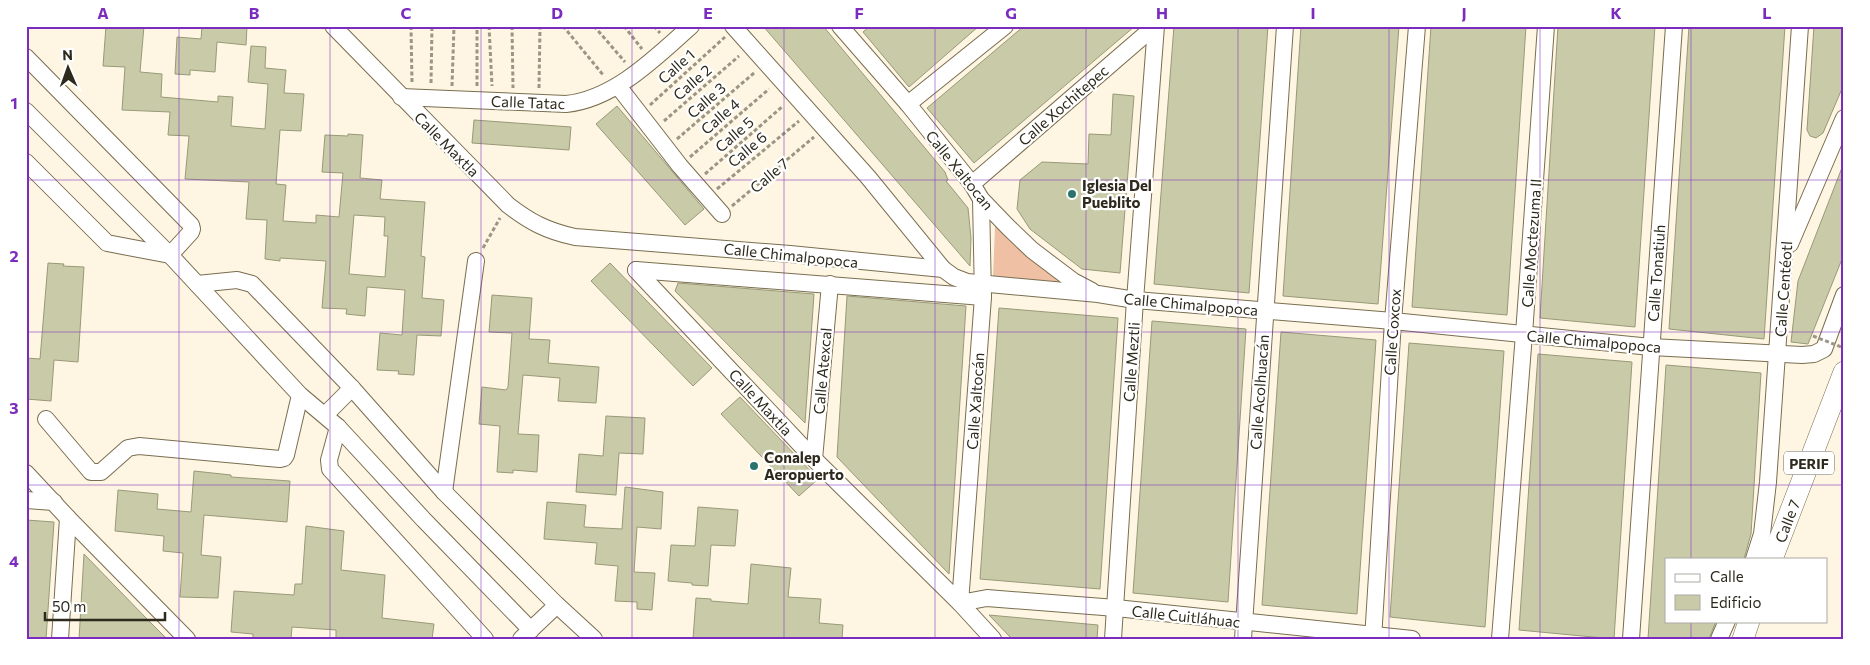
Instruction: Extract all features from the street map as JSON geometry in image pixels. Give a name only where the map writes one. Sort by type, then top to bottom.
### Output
[{"type":"main road","name":"Calle 7","points":[[1761,556],[1844,372]]},
{"type":"main road","points":[[1743,639],[1749,622]]},
{"type":"street","name":"Calle Maxtla","points":[[333,26],[508,205],[525,218],[553,232],[575,237],[608,238]]},
{"type":"street","name":"Calle Tatac","points":[[401,97],[566,104],[580,102],[594,98],[616,87],[652,60],[691,26]]},
{"type":"street","points":[[908,104],[1005,26]]},
{"type":"street","name":"Calle Xochitepec","points":[[972,184],[1156,26]]},
{"type":"street","name":"Calle Meztli","points":[[1113,639],[1135,300],[1156,26]]},
{"type":"street","name":"Calle Acolhuacán","points":[[1243,639],[1285,26]]},
{"type":"street","name":"Calle Coxcox","points":[[1373,637],[1393,321],[1417,26]]},
{"type":"street","name":"Calle Moctezuma II","points":[[1500,639],[1546,26]]},
{"type":"street","name":"Calle Tonatiuh","points":[[1631,639],[1674,26]]},
{"type":"street","name":"Calle Centéotl","points":[[1761,556],[1778,354],[1800,26]]},
{"type":"street","name":"Calle Xaltocan","points":[[845,28],[908,104],[982,199],[1032,250],[1074,281],[1098,294]]},
{"type":"street","points":[[730,31],[868,178],[943,269]]},
{"type":"street","points":[[26,57],[191,226],[191,232],[170,255]]},
{"type":"street","points":[[616,87],[694,183],[722,214]]},
{"type":"street","points":[[26,111],[170,255],[300,395],[338,427],[526,634],[557,606]]},
{"type":"street","points":[[1785,254],[1844,118]]},
{"type":"street","points":[[26,162],[106,244],[170,255]]},
{"type":"street","name":"Calle Xaltocán","points":[[960,603],[983,291],[982,199]]},
{"type":"street","name":"Calle Chimalpopoca","points":[[608,238],[943,269],[954,277],[983,291],[1098,294],[1135,300],[1393,321],[1651,346],[1778,354],[1814,354],[1824,349],[1844,295]]},
{"type":"street","points":[[444,492],[476,261]]},
{"type":"street","name":"Calle Maxtla","points":[[830,284],[636,270],[814,459],[960,603],[993,639]]},
{"type":"street","points":[[197,284],[237,280],[252,284],[352,388],[444,492],[557,606],[594,639]]},
{"type":"street","points":[[830,284],[983,291]]},
{"type":"street","name":"Calle Atexcal","points":[[814,459],[830,284]]},
{"type":"street","points":[[325,415],[352,388]]},
{"type":"street","points":[[46,419],[91,472],[96,473],[101,472],[128,448],[139,446],[280,459],[286,455],[300,395]]},
{"type":"street","points":[[338,427],[329,460],[330,469],[485,639]]},
{"type":"street","points":[[26,473],[187,639]]},
{"type":"street","points":[[26,500],[54,502]]},
{"type":"street","points":[[60,639],[68,518]]},
{"type":"street","name":"Calle Cuitláhuac","points":[[960,603],[987,598],[1116,608],[1373,637],[1412,639]]},
{"type":"street","points":[[1719,639],[1727,622]]},
{"type":"path","points":[[411,26],[412,79]]},
{"type":"path","points":[[431,78],[432,26]]},
{"type":"path","points":[[452,80],[454,26]]},
{"type":"path","points":[[477,82],[478,26]]},
{"type":"path","points":[[489,26],[492,82]]},
{"type":"path","points":[[512,26],[513,101]]},
{"type":"path","points":[[539,103],[540,26]]},
{"type":"path","points":[[563,26],[616,87]]},
{"type":"path","points":[[594,26],[634,73]]},
{"type":"path","points":[[624,26],[652,60]]},
{"type":"path","name":"Calle 1","points":[[639,114],[730,31]]},
{"type":"path","name":"Calle 2","points":[[653,131],[745,51]]},
{"type":"path","name":"Calle 3","points":[[666,148],[761,68]]},
{"type":"path","name":"Calle 4","points":[[680,166],[775,84]]},
{"type":"path","name":"Calle 5","points":[[694,183],[789,101]]},
{"type":"path","name":"Calle 6","points":[[708,198],[802,118]]},
{"type":"path","name":"Calle 7","points":[[722,214],[816,136]]},
{"type":"path","points":[[476,261],[508,205]]},
{"type":"path","points":[[1814,336],[1844,348]]},
{"type":"shaded area","points":[[995,226],[1076,287],[993,278]]},
{"type":"building","points":[[106,26],[144,26],[140,72],[162,74],[161,97],[218,102],[218,96],[233,97],[231,126],[265,129],[268,84],[248,82],[251,46],[266,47],[265,68],[286,70],[284,93],[304,94],[301,131],[280,130],[276,184],[286,185],[283,221],[316,223],[316,215],[339,217],[343,173],[322,172],[325,135],[363,135],[360,178],[382,180],[380,199],[425,202],[421,256],[425,257],[422,298],[444,300],[441,336],[417,335],[414,375],[398,374],[399,371],[377,370],[380,333],[402,335],[405,290],[367,287],[365,316],[346,314],[347,309],[322,308],[326,261],[280,258],[280,261],[265,259],[267,220],[246,219],[249,182],[185,179],[189,136],[168,135],[170,112],[122,110],[125,67],[103,66]],"holes":[[[354,215],[385,217],[384,236],[388,236],[385,277],[349,274]]]},
{"type":"building","points":[[202,26],[247,26],[246,45],[217,42],[215,72],[190,70],[190,75],[175,74],[177,37],[201,39]]},
{"type":"building","points":[[763,26],[823,26],[945,172],[948,180],[946,181],[968,208],[971,238],[970,266]]},
{"type":"building","points":[[870,26],[979,26],[909,87],[863,32]]},
{"type":"building","points":[[1024,26],[1135,26],[974,163],[927,108]]},
{"type":"building","points":[[1174,26],[1268,26],[1249,293],[1154,284]]},
{"type":"building","points":[[1301,26],[1399,26],[1378,304],[1283,296]]},
{"type":"building","points":[[1431,26],[1526,26],[1507,315],[1412,307]]},
{"type":"building","points":[[1558,26],[1655,26],[1635,327],[1540,318]]},
{"type":"building","points":[[1689,26],[1785,26],[1764,339],[1669,329]]},
{"type":"building","points":[[1814,26],[1844,26],[1844,84],[1823,133],[1816,138],[1810,136],[1807,130]]},
{"type":"building","name":"Iglesia Del Pueblito","points":[[1113,94],[1134,96],[1120,273],[1082,269],[1030,229],[1017,209],[1020,180],[1042,162],[1088,164],[1089,134],[1111,135]]},
{"type":"building","points":[[617,106],[704,209],[685,225],[596,124]]},
{"type":"building","points":[[474,120],[571,127],[569,150],[472,143]]},
{"type":"building","points":[[1843,165],[1844,254],[1808,344],[1791,342],[1798,281]]},
{"type":"building","points":[[48,263],[84,267],[78,362],[54,360],[51,401],[26,399],[26,358],[40,359]]},
{"type":"building","points":[[610,263],[712,368],[693,386],[591,281]]},
{"type":"building","points":[[678,283],[814,294],[805,423],[675,291]]},
{"type":"building","points":[[492,295],[532,298],[529,339],[550,340],[548,363],[599,367],[596,403],[558,401],[560,378],[523,375],[518,434],[539,435],[537,472],[513,470],[513,473],[497,472],[500,426],[479,424],[482,387],[506,390],[508,387],[512,333],[489,332]]},
{"type":"building","points":[[847,296],[966,306],[949,574],[837,457]]},
{"type":"building","points":[[999,308],[1118,318],[1100,589],[980,579]]},
{"type":"building","points":[[1152,321],[1246,329],[1228,602],[1133,593]]},
{"type":"building","points":[[1281,332],[1376,340],[1357,614],[1262,605]]},
{"type":"building","points":[[1409,343],[1504,351],[1485,627],[1390,617]]},
{"type":"building","points":[[1538,354],[1632,362],[1614,639],[1519,630]]},
{"type":"building","points":[[1666,365],[1761,373],[1751,534],[1744,558],[1665,558],[1665,622],[1716,622],[1709,639],[1648,639]]},
{"type":"building","points":[[740,397],[818,479],[799,496],[721,414]]},
{"type":"building","points":[[606,416],[645,418],[643,454],[619,453],[616,495],[576,492],[579,454],[603,456]]},
{"type":"building","points":[[194,471],[231,475],[231,477],[290,481],[287,522],[204,515],[201,555],[221,557],[218,598],[180,597],[183,553],[163,551],[164,536],[115,531],[118,490],[158,494],[157,509],[191,512]]},
{"type":"building","points":[[625,487],[663,492],[661,529],[637,527],[634,572],[655,573],[652,610],[637,609],[637,602],[615,601],[618,566],[595,564],[597,543],[544,539],[547,502],[586,505],[584,527],[622,529]]},
{"type":"building","points":[[698,507],[738,510],[735,546],[711,545],[708,586],[668,581],[671,545],[695,546]]},
{"type":"building","points":[[26,520],[54,522],[46,639],[26,639]]},
{"type":"building","points":[[306,526],[344,531],[341,570],[385,575],[382,618],[434,624],[432,639],[336,639],[336,630],[292,627],[291,639],[253,639],[253,634],[231,632],[234,591],[294,595],[295,584],[302,584]]},
{"type":"building","points":[[84,554],[146,618],[167,639],[79,639]]},
{"type":"building","points":[[751,564],[791,568],[788,597],[821,599],[819,623],[843,625],[842,639],[693,639],[696,598],[748,604]]},
{"type":"building","points":[[989,615],[1098,625],[1097,639],[1012,639]]},
{"type":"place","name":"Iglesia Del Pueblito","points":[[1072,194]]},
{"type":"place","name":"Conalep Aeropuerto","points":[[754,466]]}]
